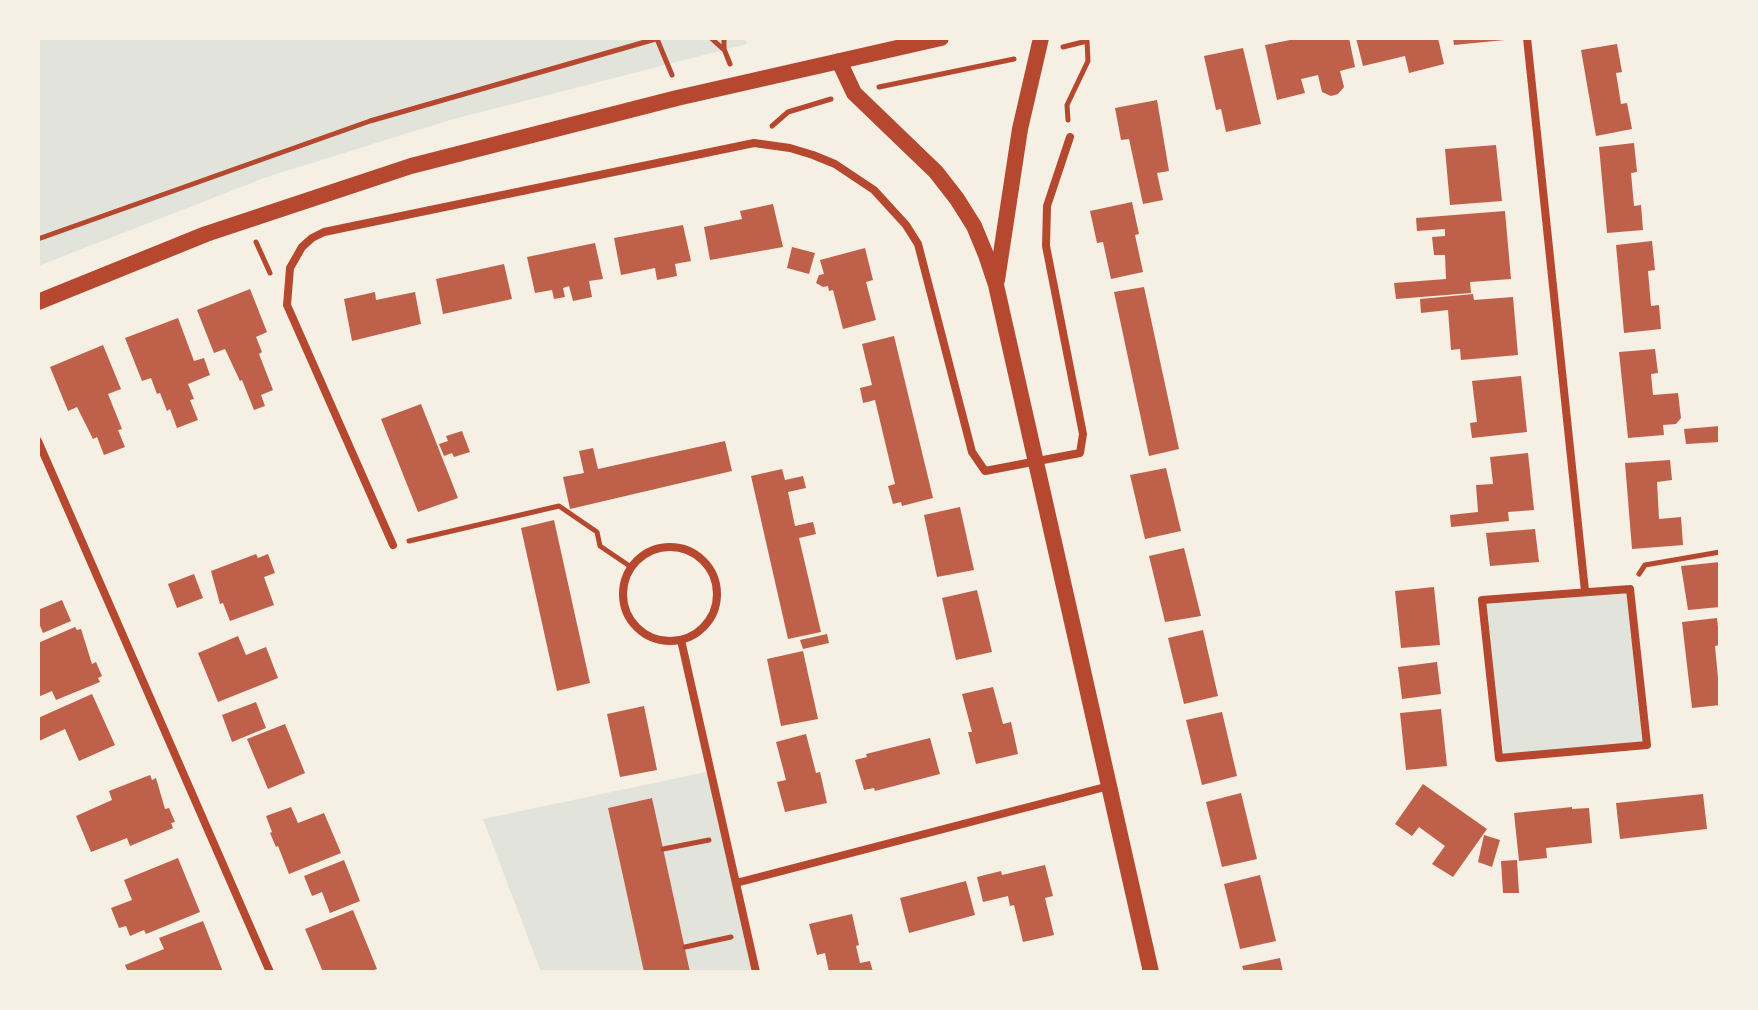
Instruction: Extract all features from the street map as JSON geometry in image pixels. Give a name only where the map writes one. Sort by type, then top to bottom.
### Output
[{"type":"main road","points":[[38,302],[247,219],[411,166],[677,98],[941,38]]},
{"type":"main road","points":[[996,285],[1020,129],[1040,46]]},
{"type":"main road","points":[[839,61],[854,93],[936,172],[957,199],[974,226],[996,285],[1151,972]]},
{"type":"street","points":[[1527,38],[1585,591]]},
{"type":"street","points":[[393,545],[287,305],[287,281],[295,257],[312,238],[324,232],[754,143],[790,148],[835,164],[874,190],[891,207],[918,244],[972,452],[985,471],[1080,453],[1083,434],[1046,246],[1047,206],[1070,137]]},
{"type":"street","points":[[38,441],[270,972]]},
{"type":"street","points":[[679,547],[692,551],[704,560],[717,585],[718,600],[706,626],[681,640],[667,642],[653,639],[631,621],[624,609],[624,580],[640,557],[652,550],[679,547]]},
{"type":"street","points":[[1630,589],[1647,745],[1499,758],[1482,600],[1585,591],[1630,589]]},
{"type":"street","points":[[681,640],[756,972]]},
{"type":"street","points":[[736,883],[1109,786]]},
{"type":"path","points":[[711,38],[724,49]]},
{"type":"path","points":[[38,239],[370,121],[658,39],[669,63],[677,98]]},
{"type":"path","points":[[754,143],[788,112],[1040,46],[1086,40],[1088,61],[1067,105],[1070,137]]},
{"type":"path","points":[[247,219],[287,305]]},
{"type":"path","points":[[393,545],[559,506],[597,532],[600,546],[631,567]]},
{"type":"path","points":[[1630,589],[1645,565],[1720,552]]},
{"type":"path","points":[[663,849],[726,836]]},
{"type":"path","points":[[685,947],[748,933]]},
{"type":"shaded area","points":[[38,38],[745,38],[747,44],[450,120],[267,177],[38,266]]},
{"type":"shaded area","points":[[1630,589],[1647,745],[1499,758],[1482,600]]},
{"type":"shaded area","points":[[711,771],[756,972],[690,972],[651,798],[608,808],[644,972],[541,972],[483,819]]},
{"type":"building","points":[[1300,38],[1349,38],[1355,67],[1340,71],[1344,87],[1338,94],[1331,96],[1322,92],[1318,75],[1301,79],[1305,93],[1277,100],[1265,45]]},
{"type":"building","points":[[1356,38],[1438,38],[1444,64],[1409,73],[1405,56],[1363,66]]},
{"type":"building","points":[[1453,38],[1505,38],[1505,40],[1454,45]]},
{"type":"building","points":[[1617,44],[1622,72],[1616,73],[1621,104],[1627,103],[1632,129],[1596,136],[1581,50]]},
{"type":"building","points":[[1243,48],[1261,124],[1226,132],[1221,109],[1216,110],[1204,56]]},
{"type":"building","points":[[1157,100],[1169,171],[1157,173],[1163,200],[1143,204],[1129,139],[1121,140],[1115,108]]},
{"type":"building","points":[[1634,143],[1637,172],[1631,173],[1634,206],[1641,205],[1643,230],[1607,233],[1599,147]]},
{"type":"building","points":[[1496,145],[1502,201],[1450,205],[1445,149]]},
{"type":"building","points":[[1132,202],[1143,272],[1111,279],[1103,242],[1097,243],[1090,211]]},
{"type":"building","points":[[773,204],[783,247],[710,260],[704,227],[742,219],[740,211]]},
{"type":"building","points":[[1505,211],[1511,279],[1470,282],[1471,293],[1396,299],[1394,283],[1446,279],[1445,255],[1434,255],[1432,237],[1445,236],[1445,229],[1417,231],[1416,218]]},
{"type":"building","points":[[683,225],[691,261],[675,264],[677,276],[657,280],[655,268],[621,275],[614,238]]},
{"type":"building","points":[[1652,241],[1655,270],[1648,271],[1651,306],[1659,305],[1661,329],[1624,333],[1616,245]]},
{"type":"building","points":[[595,243],[603,279],[589,281],[592,297],[573,301],[569,286],[563,288],[565,297],[554,299],[552,290],[535,293],[527,257]]},
{"type":"building","points":[[792,247],[815,253],[809,274],[787,268]]},
{"type":"building","points":[[865,248],[873,280],[866,282],[876,320],[843,329],[833,290],[829,291],[828,286],[816,283],[819,275],[824,274],[820,260]]},
{"type":"building","points":[[504,264],[512,299],[443,314],[436,279]]},
{"type":"building","points":[[1144,287],[1179,449],[1149,456],[1114,292]]},
{"type":"building","points":[[250,289],[267,332],[256,337],[273,390],[261,395],[265,406],[254,410],[225,349],[214,353],[197,310]]},
{"type":"building","points":[[375,292],[376,300],[415,292],[421,324],[352,341],[344,299]]},
{"type":"building","points":[[1473,294],[1474,300],[1513,297],[1518,355],[1461,360],[1460,349],[1451,350],[1448,310],[1421,313],[1420,299]]},
{"type":"building","points":[[178,318],[194,361],[204,358],[210,375],[188,384],[198,420],[177,428],[170,409],[167,411],[151,378],[142,381],[125,338]]},
{"type":"building","points":[[894,336],[933,498],[902,506],[901,502],[893,504],[888,486],[895,484],[875,400],[863,403],[860,388],[872,385],[862,344]]},
{"type":"building","points":[[103,345],[121,389],[108,394],[122,429],[118,430],[125,447],[104,455],[97,437],[93,439],[77,407],[68,411],[50,367]]},
{"type":"building","points":[[1655,349],[1658,373],[1651,374],[1653,395],[1678,393],[1681,418],[1676,424],[1663,425],[1664,435],[1628,438],[1619,352]]},
{"type":"building","points":[[1521,376],[1527,432],[1472,438],[1470,423],[1477,422],[1472,381]]},
{"type":"building","points":[[421,404],[458,498],[418,512],[381,419]]},
{"type":"building","points":[[1720,426],[1720,442],[1686,444],[1684,429]]},
{"type":"building","points":[[462,431],[470,452],[454,457],[452,453],[444,456],[439,444],[448,441],[446,436]]},
{"type":"building","points":[[725,441],[732,471],[570,509],[563,477],[584,473],[579,451],[593,448],[598,469]]},
{"type":"building","points":[[1528,453],[1534,510],[1508,512],[1509,521],[1451,527],[1450,515],[1478,512],[1476,485],[1493,484],[1490,457]]},
{"type":"building","points":[[1670,460],[1672,480],[1657,482],[1659,519],[1681,517],[1683,545],[1632,549],[1625,463]]},
{"type":"building","points":[[1166,468],[1181,531],[1145,539],[1130,475]]},
{"type":"building","points":[[782,469],[785,480],[803,476],[806,488],[788,492],[795,526],[813,522],[816,534],[799,538],[821,632],[788,639],[751,476]]},
{"type":"building","points":[[960,507],[974,570],[937,577],[924,515]]},
{"type":"building","points":[[554,520],[590,683],[557,691],[521,528]]},
{"type":"building","points":[[1535,529],[1539,562],[1490,566],[1486,533]]},
{"type":"building","points":[[1184,548],[1201,616],[1165,622],[1149,556]]},
{"type":"building","points":[[256,554],[258,558],[268,554],[275,573],[264,577],[274,605],[230,621],[223,603],[220,604],[211,571]]},
{"type":"building","points":[[1720,562],[1720,607],[1688,610],[1681,566]]},
{"type":"building","points":[[194,574],[203,598],[177,608],[168,584]]},
{"type":"building","points":[[1434,587],[1440,645],[1401,648],[1395,591]]},
{"type":"building","points":[[977,590],[992,652],[956,660],[942,598]]},
{"type":"building","points":[[62,600],[71,621],[43,633],[38,610]]},
{"type":"building","points":[[1717,618],[1720,645],[1715,646],[1720,705],[1692,708],[1682,622]]},
{"type":"building","points":[[75,627],[81,629],[92,664],[96,662],[102,676],[98,678],[100,682],[56,700],[52,691],[38,697],[38,643]]},
{"type":"building","points":[[1203,630],[1218,696],[1184,704],[1168,638]]},
{"type":"building","points":[[827,634],[829,643],[803,649],[800,640]]},
{"type":"building","points":[[238,636],[246,655],[266,647],[278,678],[218,702],[198,653]]},
{"type":"building","points":[[803,651],[818,719],[781,726],[767,659]]},
{"type":"building","points":[[1437,662],[1441,694],[1402,699],[1398,667]]},
{"type":"building","points":[[993,687],[1003,724],[1011,722],[1018,754],[976,764],[962,694]]},
{"type":"building","points":[[92,694],[115,745],[79,761],[65,729],[39,741],[38,718]]},
{"type":"building","points":[[256,702],[266,728],[232,742],[222,715]]},
{"type":"building","points":[[644,706],[657,770],[620,777],[607,714]]},
{"type":"building","points":[[1441,709],[1447,766],[1406,770],[1400,713]]},
{"type":"building","points":[[1222,712],[1237,776],[1202,785],[1186,720]]},
{"type":"building","points":[[285,724],[305,773],[268,789],[247,739]]},
{"type":"building","points":[[806,734],[827,803],[785,812],[777,782],[786,780],[776,742]]},
{"type":"building","points":[[930,738],[940,774],[875,791],[874,788],[864,790],[855,760],[867,757],[866,754]]},
{"type":"building","points":[[150,775],[152,780],[156,778],[165,809],[169,808],[175,822],[171,823],[173,828],[130,846],[127,838],[91,852],[76,816],[112,800],[109,791]]},
{"type":"building","points":[[1423,784],[1487,829],[1453,877],[1432,864],[1445,846],[1419,827],[1412,836],[1395,824]]},
{"type":"building","points":[[1241,793],[1257,859],[1222,867],[1206,802]]},
{"type":"building","points":[[1703,794],[1707,829],[1620,839],[1616,803]]},
{"type":"building","points":[[652,798],[690,972],[644,972],[608,808]]},
{"type":"building","points":[[291,807],[298,823],[324,813],[341,853],[289,874],[270,833],[266,816]]},
{"type":"building","points":[[1589,808],[1592,843],[1546,848],[1547,858],[1519,861],[1514,813]]},
{"type":"building","points":[[1484,835],[1500,840],[1492,867],[1478,862]]},
{"type":"building","points":[[178,858],[200,912],[146,934],[144,930],[130,936],[126,926],[119,928],[111,908],[132,900],[124,880]]},
{"type":"building","points":[[344,860],[360,901],[330,913],[322,892],[312,896],[304,876]]},
{"type":"building","points":[[1517,860],[1519,893],[1503,893],[1501,861]]},
{"type":"building","points":[[1045,865],[1053,896],[1045,898],[1054,935],[1023,942],[1014,905],[1010,906],[1008,896],[983,902],[977,877]]},
{"type":"building","points":[[1260,875],[1276,941],[1240,949],[1224,884]]},
{"type":"building","points":[[966,881],[975,915],[909,933],[900,898]]},
{"type":"building","points":[[353,910],[377,969],[369,972],[323,972],[305,929]]},
{"type":"building","points":[[852,914],[860,963],[870,961],[873,972],[829,972],[825,953],[817,955],[809,924]]},
{"type":"building","points":[[203,921],[223,972],[128,972],[125,965],[164,949],[159,938]]},
{"type":"building","points":[[1280,958],[1283,972],[1244,972],[1242,966]]}]
